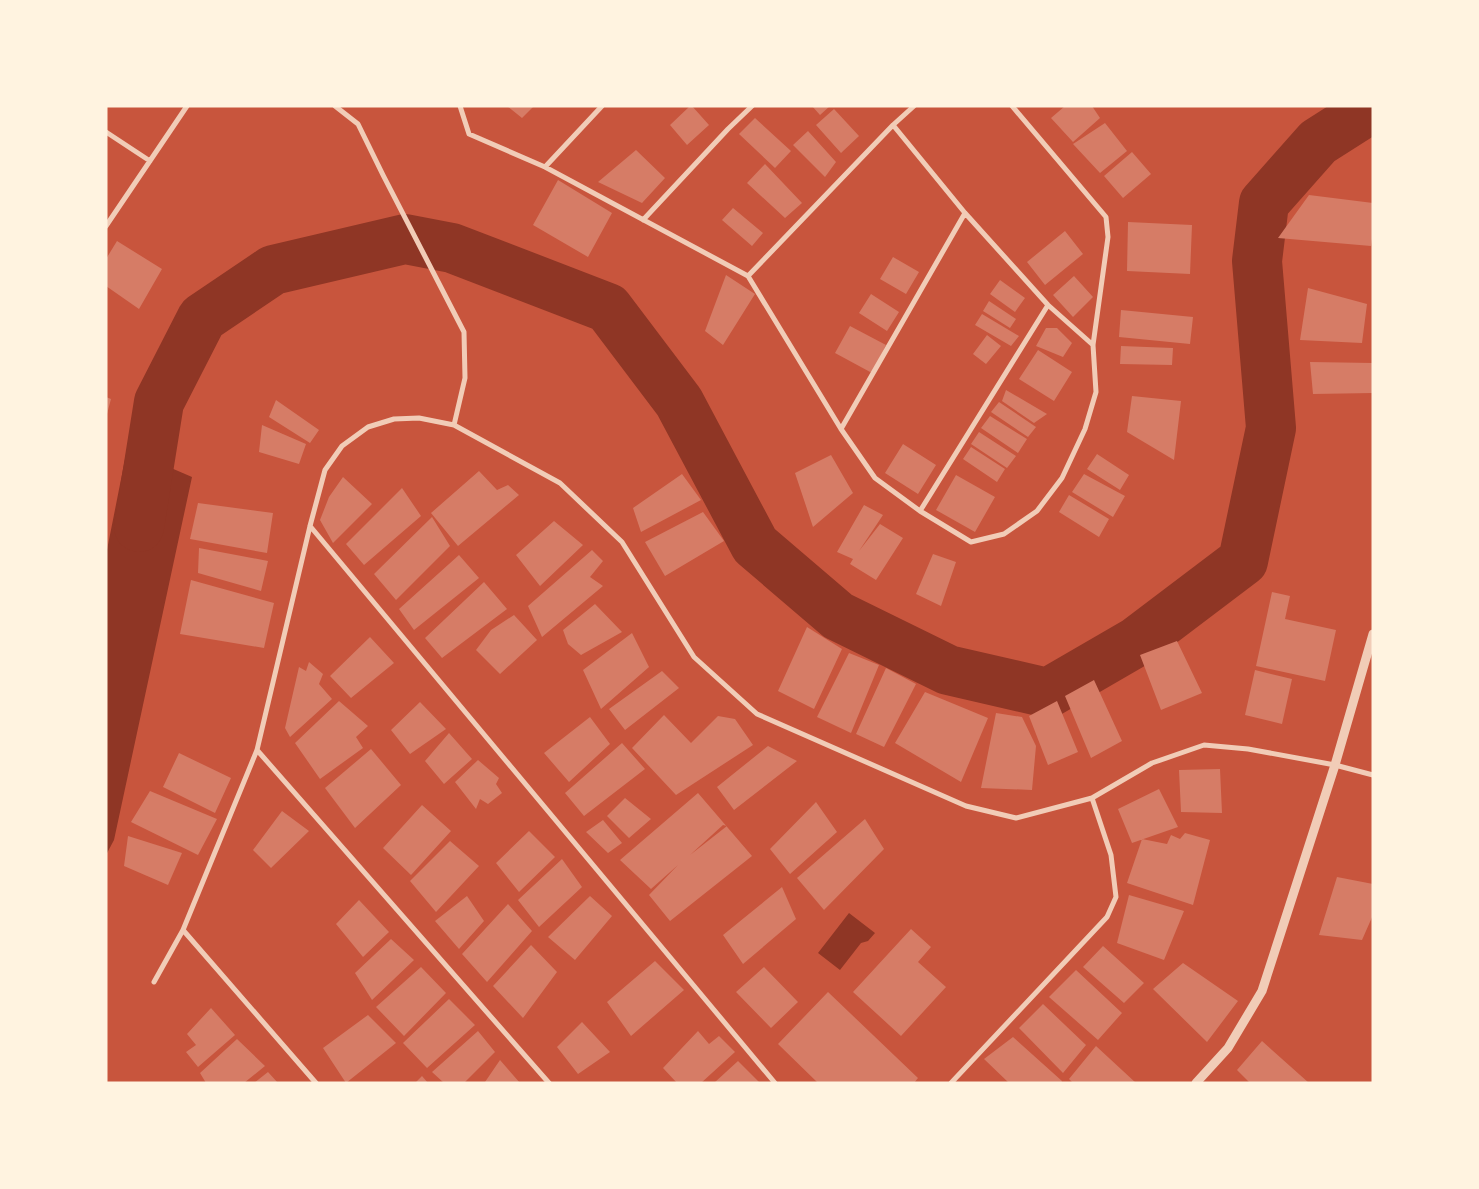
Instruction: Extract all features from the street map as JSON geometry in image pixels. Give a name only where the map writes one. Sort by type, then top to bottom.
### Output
[{"type":"street","points":[[106,226],[187,106]]},
{"type":"street","points":[[335,106],[358,124],[464,332],[465,378],[454,424]]},
{"type":"street","points":[[460,106],[469,134],[545,167],[748,276],[841,429],[875,478],[920,511],[971,542],[1004,534],[1037,511],[1062,478],[1085,428],[1096,392],[1093,345],[1108,237],[1106,217],[1012,106]]},
{"type":"street","points":[[545,167],[602,106]]},
{"type":"street","points":[[643,220],[752,106]]},
{"type":"street","points":[[748,276],[893,125],[914,106]]},
{"type":"street","points":[[893,125],[965,213],[1048,305],[1093,345]]},
{"type":"street","points":[[106,132],[150,161]]},
{"type":"street","points":[[841,429],[965,213]]},
{"type":"street","points":[[920,511],[1048,305]]},
{"type":"street","points":[[154,982],[183,930],[257,750],[325,470],[342,446],[368,427],[394,419],[420,418],[454,424],[560,482],[622,542],[694,657],[757,714],[966,806],[1016,818],[1092,798],[1152,762],[1204,745],[1248,749],[1335,765],[1373,775]]},
{"type":"street","points":[[310,526],[775,1083]]},
{"type":"street","points":[[1196,1083],[1228,1048],[1262,991],[1335,765],[1373,634]]},
{"type":"street","points":[[257,750],[550,1083]]},
{"type":"street","points":[[951,1083],[1107,917],[1116,897],[1111,855],[1092,798]]},
{"type":"street","points":[[183,930],[316,1083]]},
{"type":"shaded area","points":[[127,449],[192,477],[114,840],[106,855],[106,555]]},
{"type":"shaded area","points":[[849,913],[875,933],[868,941],[861,943],[840,970],[818,953]]},
{"type":"building","points":[[507,106],[534,106],[522,118]]},
{"type":"building","points":[[690,106],[709,125],[687,145],[670,125]]},
{"type":"building","points":[[812,106],[830,106],[820,115]]},
{"type":"building","points":[[1065,106],[1092,106],[1100,118],[1073,142],[1051,118]]},
{"type":"building","points":[[834,109],[859,136],[841,153],[816,125]]},
{"type":"building","points":[[755,118],[791,151],[775,168],[739,134]]},
{"type":"building","points":[[1105,123],[1127,151],[1100,173],[1073,144]]},
{"type":"building","points":[[808,131],[836,162],[825,177],[793,145]]},
{"type":"building","points":[[636,150],[665,178],[642,203],[598,182]]},
{"type":"building","points":[[1132,152],[1151,174],[1123,198],[1104,176]]},
{"type":"building","points":[[765,164],[802,203],[785,218],[747,183]]},
{"type":"building","points":[[558,180],[612,213],[588,257],[533,225]]},
{"type":"building","points":[[1309,195],[1373,203],[1371,246],[1278,238]]},
{"type":"building","points":[[733,208],[763,233],[752,246],[722,220]]},
{"type":"building","points":[[1128,222],[1192,225],[1190,274],[1127,271]]},
{"type":"building","points":[[1065,231],[1083,254],[1045,285],[1027,262]]},
{"type":"building","points":[[117,241],[162,269],[139,309],[106,286],[106,259]]},
{"type":"building","points":[[893,257],[919,272],[906,294],[880,279]]},
{"type":"building","points":[[726,275],[755,294],[723,345],[705,331]]},
{"type":"building","points":[[1074,276],[1093,297],[1073,317],[1053,295]]},
{"type":"building","points":[[1000,280],[1025,298],[1015,312],[990,294]]},
{"type":"building","points":[[1308,288],[1367,304],[1362,343],[1300,340]]},
{"type":"building","points":[[871,294],[899,312],[887,331],[859,313]]},
{"type":"building","points":[[989,301],[1016,319],[1010,328],[983,311]]},
{"type":"building","points":[[1121,310],[1193,317],[1190,344],[1119,337]]},
{"type":"building","points":[[982,314],[1019,336],[1011,346],[975,325]]},
{"type":"building","points":[[850,326],[886,345],[872,373],[835,353]]},
{"type":"building","points":[[1046,328],[1057,328],[1072,343],[1063,357],[1036,346]]},
{"type":"building","points":[[987,335],[1001,346],[986,364],[973,354]]},
{"type":"building","points":[[1121,346],[1173,348],[1172,365],[1120,364]]},
{"type":"building","points":[[1038,350],[1072,372],[1054,401],[1019,379]]},
{"type":"building","points":[[1310,362],[1373,363],[1373,393],[1313,394]]},
{"type":"building","points":[[1006,390],[1047,414],[1034,423],[1002,401]]},
{"type":"building","points":[[1132,396],[1181,401],[1174,460],[1127,432]]},
{"type":"building","points":[[106,397],[111,399],[107,414],[106,414]]},
{"type":"building","points":[[276,400],[319,430],[310,443],[269,417]]},
{"type":"building","points":[[999,402],[1036,427],[1028,437],[991,412]]},
{"type":"building","points":[[990,416],[1027,439],[1018,453],[981,428]]},
{"type":"building","points":[[262,425],[306,444],[299,464],[259,452]]},
{"type":"building","points":[[979,432],[1016,456],[1007,468],[971,444]]},
{"type":"building","points":[[903,444],[936,465],[918,494],[885,473]]},
{"type":"building","points":[[971,447],[1005,469],[997,482],[963,459]]},
{"type":"building","points":[[1097,454],[1129,475],[1120,490],[1087,469]]},
{"type":"building","points":[[831,455],[853,493],[813,527],[795,473]]},
{"type":"building","points":[[479,471],[497,490],[508,485],[519,495],[458,546],[431,513]]},
{"type":"building","points":[[682,474],[701,500],[641,532],[633,508]]},
{"type":"building","points":[[1084,474],[1125,496],[1113,517],[1072,492]]},
{"type":"building","points":[[956,475],[995,497],[975,532],[936,510]]},
{"type":"building","points":[[343,477],[372,504],[333,543],[320,520],[329,497]]},
{"type":"building","points":[[402,488],[421,516],[364,565],[346,544]]},
{"type":"building","points":[[1069,495],[1109,519],[1099,537],[1059,512]]},
{"type":"building","points":[[198,503],[273,513],[267,553],[190,539]]},
{"type":"building","points":[[864,505],[883,515],[859,551],[880,524],[903,538],[876,580],[850,564],[853,559],[837,552]]},
{"type":"building","points":[[703,512],[724,541],[665,576],[645,542]]},
{"type":"building","points":[[432,517],[450,546],[396,600],[374,574]]},
{"type":"building","points":[[554,521],[583,545],[540,586],[516,555]]},
{"type":"building","points":[[199,548],[268,561],[261,591],[198,573]]},
{"type":"building","points":[[592,550],[603,561],[590,577],[603,586],[542,637],[528,606]]},
{"type":"building","points":[[933,554],[956,562],[941,606],[916,594]]},
{"type":"building","points":[[459,555],[479,578],[414,630],[399,609]]},
{"type":"building","points":[[191,580],[274,603],[264,648],[180,634]]},
{"type":"building","points":[[484,582],[507,609],[442,658],[425,638]]},
{"type":"building","points":[[1272,592],[1290,596],[1285,619],[1336,630],[1325,681],[1256,666]]},
{"type":"building","points":[[595,604],[622,632],[581,655],[568,644],[563,630]]},
{"type":"building","points":[[514,615],[537,640],[500,674],[476,650],[491,630]]},
{"type":"building","points":[[807,627],[842,649],[814,709],[778,691]]},
{"type":"building","points":[[632,633],[649,667],[601,709],[583,670]]},
{"type":"building","points":[[370,637],[394,663],[351,698],[330,676]]},
{"type":"building","points":[[1177,641],[1202,693],[1161,710],[1140,655]]},
{"type":"building","points":[[849,653],[879,665],[851,733],[817,717]]},
{"type":"building","points":[[309,662],[323,674],[319,684],[332,699],[290,737],[285,728],[299,667],[306,671]]},
{"type":"building","points":[[886,668],[916,684],[884,747],[856,734]]},
{"type":"building","points":[[1255,670],[1292,679],[1282,724],[1245,715]]},
{"type":"building","points":[[662,671],[679,688],[625,730],[609,709]]},
{"type":"building","points":[[1094,680],[1122,741],[1091,758],[1065,696]]},
{"type":"building","points":[[925,692],[988,718],[961,782],[895,743]]},
{"type":"building","points":[[339,701],[368,726],[356,737],[363,748],[320,779],[295,743]]},
{"type":"building","points":[[1057,701],[1078,752],[1048,765],[1029,716]]},
{"type":"building","points":[[420,702],[446,729],[410,754],[391,730]]},
{"type":"building","points":[[996,713],[1022,717],[1036,746],[1032,790],[981,788]]},
{"type":"building","points":[[664,715],[691,743],[718,716],[735,719],[753,745],[676,795],[632,748]]},
{"type":"building","points":[[590,717],[610,744],[569,782],[544,753]]},
{"type":"building","points":[[449,733],[472,759],[444,784],[425,761]]},
{"type":"building","points":[[622,743],[645,769],[584,816],[565,793]]},
{"type":"building","points":[[768,746],[797,761],[734,810],[717,787]]},
{"type":"building","points":[[371,749],[401,785],[355,828],[325,788]]},
{"type":"building","points":[[179,753],[231,778],[215,813],[163,787]]},
{"type":"building","points":[[478,760],[499,778],[496,784],[502,793],[488,804],[480,799],[476,809],[455,782]]},
{"type":"building","points":[[1220,769],[1222,813],[1181,812],[1179,770]]},
{"type":"building","points":[[1159,789],[1178,827],[1132,843],[1118,809]]},
{"type":"building","points":[[150,791],[217,819],[198,855],[131,822]]},
{"type":"building","points":[[698,793],[726,826],[723,825],[690,855],[727,826],[752,856],[670,921],[649,895],[678,865],[651,889],[620,860]]},
{"type":"building","points":[[625,798],[651,819],[629,838],[607,816]]},
{"type":"building","points":[[816,802],[837,832],[790,874],[770,849]]},
{"type":"building","points":[[422,805],[451,831],[411,875],[383,848]]},
{"type":"building","points":[[282,811],[309,831],[271,868],[253,850]]},
{"type":"building","points":[[865,819],[884,849],[824,910],[797,878]]},
{"type":"building","points":[[603,820],[622,843],[608,853],[586,832]]},
{"type":"building","points":[[529,831],[555,857],[519,892],[496,863]]},
{"type":"building","points":[[1185,833],[1210,840],[1193,905],[1127,883],[1142,839],[1167,844],[1171,835],[1180,839]]},
{"type":"building","points":[[128,836],[182,853],[168,885],[124,866]]},
{"type":"building","points":[[450,841],[479,866],[436,912],[410,881]]},
{"type":"building","points":[[562,859],[582,887],[539,927],[518,900]]},
{"type":"building","points":[[1337,877],[1373,884],[1373,915],[1362,940],[1319,935]]},
{"type":"building","points":[[782,887],[796,919],[743,964],[723,935]]},
{"type":"building","points":[[1129,895],[1184,911],[1164,960],[1117,943]]},
{"type":"building","points":[[467,896],[484,921],[459,949],[435,921]]},
{"type":"building","points":[[590,896],[612,916],[575,960],[548,937]]},
{"type":"building","points":[[359,900],[389,932],[363,957],[336,924]]},
{"type":"building","points":[[508,904],[532,931],[487,982],[462,954]]},
{"type":"building","points":[[911,929],[931,947],[918,962],[946,987],[901,1036],[853,992]]},
{"type":"building","points":[[391,939],[414,960],[372,1000],[355,973]]},
{"type":"building","points":[[531,945],[557,972],[523,1018],[493,986]]},
{"type":"building","points":[[1103,946],[1144,983],[1124,1003],[1083,967]]},
{"type":"building","points":[[655,961],[684,990],[631,1036],[607,1002]]},
{"type":"building","points":[[1183,963],[1238,1001],[1207,1042],[1153,989]]},
{"type":"building","points":[[421,967],[446,993],[404,1036],[376,1007]]},
{"type":"building","points":[[764,967],[798,1002],[771,1028],[736,992]]},
{"type":"building","points":[[1076,970],[1122,1013],[1098,1040],[1049,997]]},
{"type":"building","points":[[828,992],[918,1078],[914,1083],[818,1083],[778,1044]]},
{"type":"building","points":[[449,999],[475,1025],[427,1068],[403,1043]]},
{"type":"building","points":[[1043,1004],[1086,1045],[1063,1073],[1019,1028]]},
{"type":"building","points":[[211,1008],[235,1035],[198,1067],[186,1052],[196,1045],[187,1034]]},
{"type":"building","points":[[368,1015],[396,1043],[346,1083],[323,1048]]},
{"type":"building","points":[[582,1022],[610,1052],[578,1074],[557,1047]]},
{"type":"building","points":[[478,1031],[495,1052],[464,1083],[444,1083],[432,1072]]},
{"type":"building","points":[[698,1031],[709,1044],[719,1036],[735,1052],[701,1083],[677,1083],[663,1068]]},
{"type":"building","points":[[1013,1037],[1062,1081],[1061,1083],[1009,1083],[984,1059]]},
{"type":"building","points":[[237,1039],[265,1066],[244,1083],[206,1083],[200,1073]]},
{"type":"building","points":[[1262,1041],[1309,1083],[1250,1083],[1237,1070]]},
{"type":"building","points":[[1096,1046],[1136,1083],[1073,1083],[1069,1079]]},
{"type":"building","points":[[500,1060],[520,1083],[485,1082]]},
{"type":"building","points":[[738,1061],[760,1083],[714,1083]]},
{"type":"building","points":[[268,1072],[278,1083],[254,1083]]},
{"type":"building","points":[[422,1076],[428,1083],[415,1083]]},
{"type":"waterway","points":[[139,527],[159,402],[202,318],[273,270],[405,239],[452,248],[608,308],[679,402],[755,545],[838,616],[948,670],[1048,693],[1136,642],[1243,561],[1271,428],[1257,261],[1264,203],[1318,142],[1373,107]]}]
